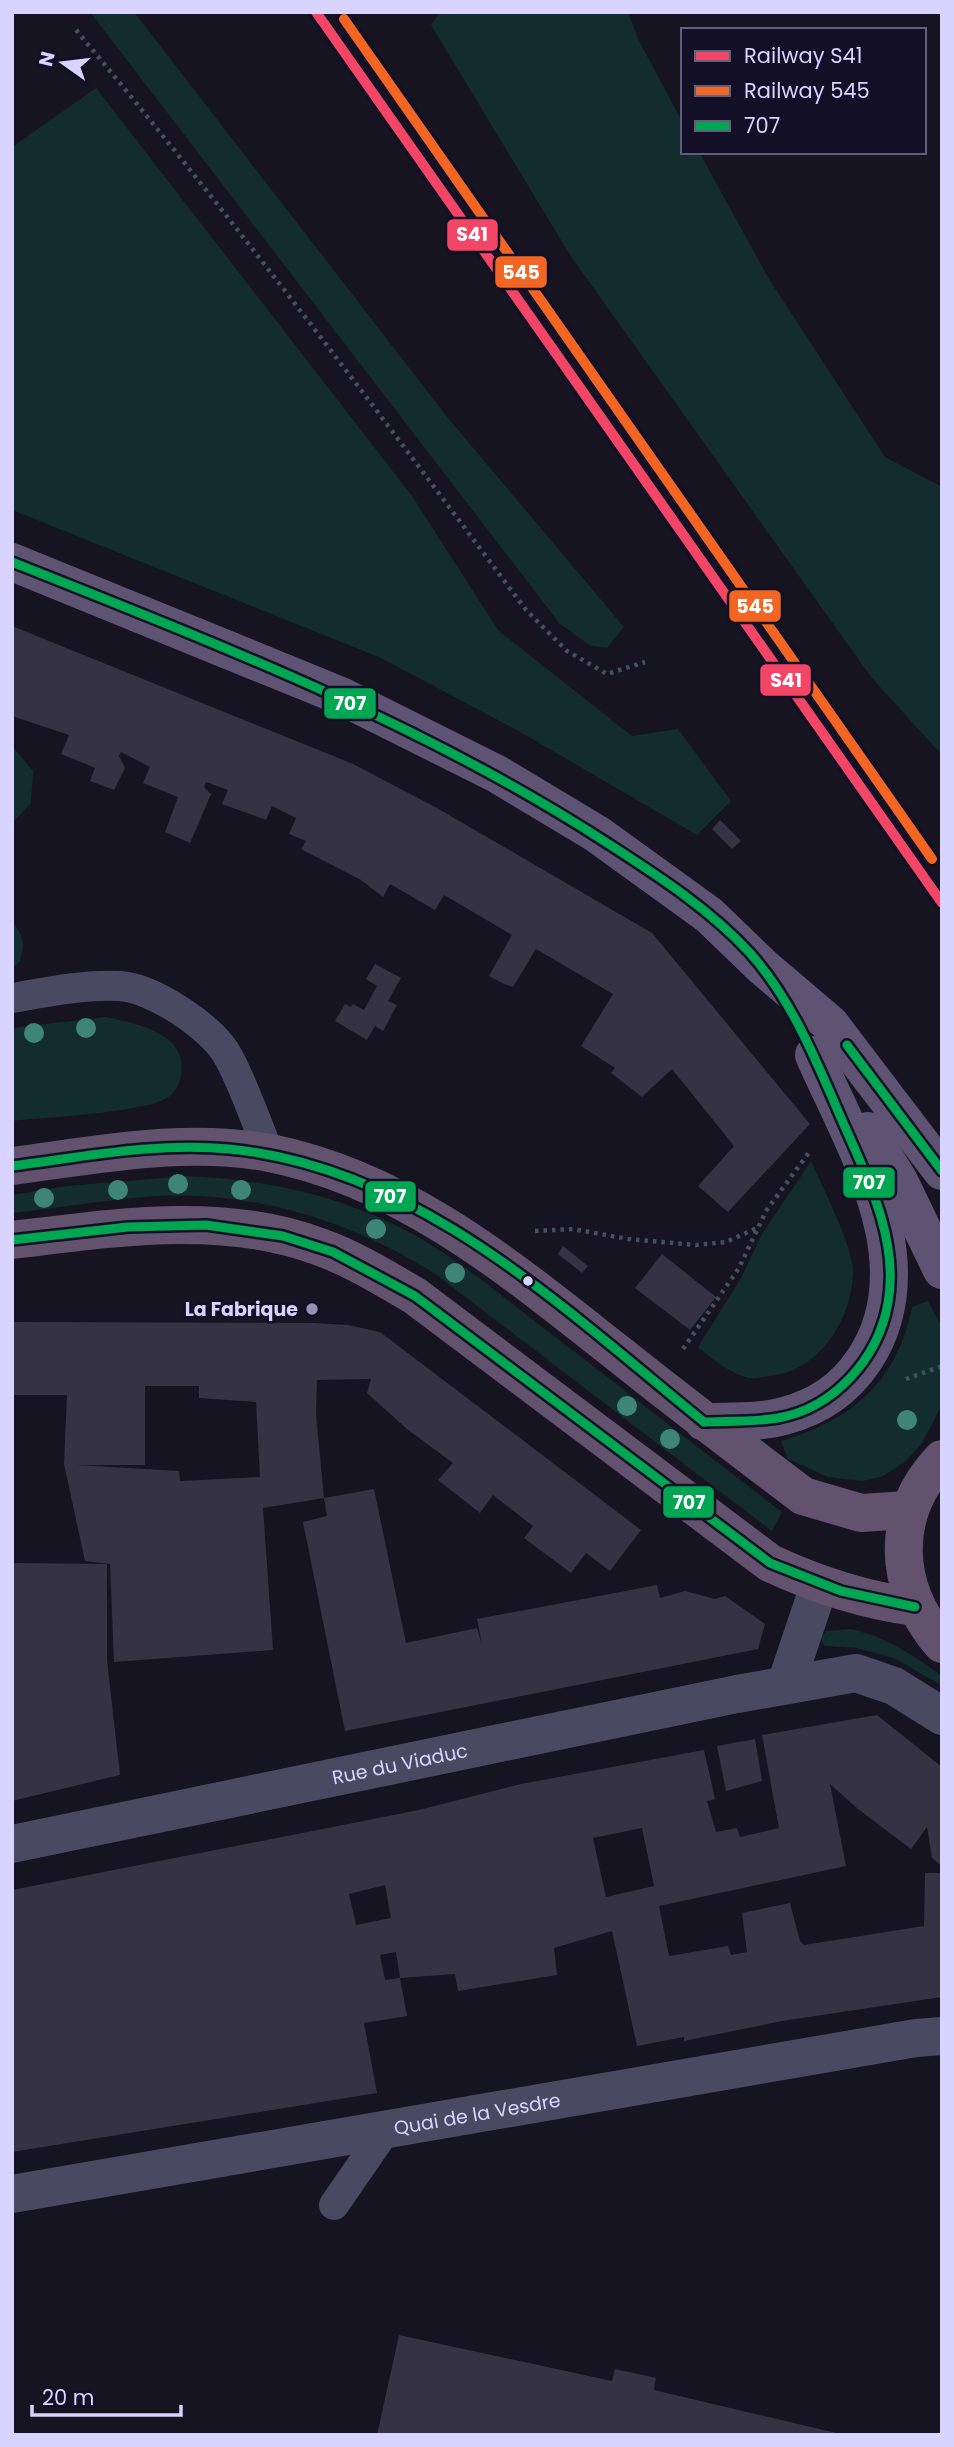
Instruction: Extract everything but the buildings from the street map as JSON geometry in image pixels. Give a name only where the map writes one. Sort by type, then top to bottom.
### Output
[{"type":"highway","points":[[12,1166],[154,1148],[229,1149],[269,1153],[321,1166],[370,1184],[436,1219],[533,1286],[803,1496],[861,1513],[908,1510]]},
{"type":"highway","points":[[12,1240],[147,1224],[213,1226],[281,1235],[342,1256],[415,1296],[769,1563],[819,1586],[881,1602],[915,1607]]},
{"type":"highway","points":[[942,1459],[927,1475],[908,1510],[901,1553],[904,1575],[915,1607],[942,1644]]},
{"type":"main road","points":[[12,562],[341,696],[476,763],[597,834],[709,915],[763,967],[830,1024],[942,1171]]},
{"type":"main road","points":[[763,967],[814,1055],[899,1181],[942,1270]]},
{"type":"main road","points":[[705,1422],[780,1418],[820,1402],[852,1378],[882,1326],[889,1301],[889,1274],[883,1225],[864,1170],[814,1055]]},
{"type":"street","points":[[786,1684],[819,1586]]},
{"type":"street","name":"Rue du Viaduc","points":[[12,1844],[786,1684],[856,1673],[894,1686],[942,1716]]},
{"type":"street","name":"Quai de la Vesdre","points":[[12,2194],[385,2131],[676,2078],[942,2036]]},
{"type":"lane","points":[[12,998],[85,986],[123,986],[175,1006],[205,1028],[228,1055],[269,1153]]},
{"type":"lane","points":[[334,2205],[385,2131]]},
{"type":"path","points":[[76,30],[168,140],[288,294],[526,610],[567,651],[607,674],[645,662]]},
{"type":"path","points":[[680,1352],[733,1278],[782,1185],[818,1142]]},
{"type":"path","points":[[534,1232],[573,1229],[628,1239],[696,1245],[726,1242],[757,1228]]},
{"type":"green space","points":[[90,12],[134,12],[448,418],[624,627],[607,648],[591,646],[560,624]]},
{"type":"green space","points":[[440,12],[628,12],[638,39],[681,119],[681,154],[700,154],[769,279],[885,457],[942,487],[942,755],[871,677],[570,255],[431,25]]},
{"type":"green space","points":[[96,88],[412,496],[498,630],[632,736],[678,729],[731,801],[697,835],[522,733],[381,658],[12,510],[12,147]]},
{"type":"green space","points":[[12,746],[33,771],[31,803],[12,823]]},
{"type":"green space","points":[[12,922],[22,937],[23,946],[19,963],[12,967]]},
{"type":"green space","points":[[106,1017],[150,1029],[170,1041],[177,1050],[182,1065],[180,1081],[175,1091],[167,1098],[137,1107],[12,1121],[12,1028]]},
{"type":"green space","points":[[811,1161],[843,1232],[852,1261],[851,1290],[846,1308],[830,1340],[818,1354],[804,1364],[788,1372],[762,1377],[741,1376],[715,1361],[698,1347],[741,1278],[762,1234]]},
{"type":"green space","points":[[187,1176],[240,1180],[319,1196],[369,1213],[433,1246],[491,1287],[782,1512],[772,1531],[434,1273],[369,1238],[335,1224],[265,1204],[193,1196],[138,1197],[12,1213],[12,1195],[67,1186]]},
{"type":"green space","points":[[928,1301],[942,1327],[942,1405],[922,1443],[906,1461],[883,1476],[863,1481],[828,1477],[788,1459],[781,1441],[829,1422],[867,1394],[883,1377],[895,1357],[912,1307]]},
{"type":"green space","points":[[850,1629],[887,1641],[909,1654],[942,1676],[942,1686],[894,1658],[857,1648],[824,1646],[821,1638],[826,1631]]},
{"type":"rail line","name":"S41","points":[[316,12],[942,903]]},
{"type":"rail line","name":"545","points":[[344,19],[932,859]]},
{"type":"transit line","name":"707","points":[[12,562],[315,687],[389,722],[534,798],[604,841],[699,906],[734,937],[766,972],[804,1036],[872,1190],[886,1235],[890,1280],[888,1303],[883,1324],[864,1361],[835,1392],[817,1404],[778,1418],[704,1422]]},
{"type":"transit line","name":"707","points":[[847,1045],[942,1171]]},
{"type":"transit line","name":"707","points":[[12,1166],[147,1149],[202,1147],[298,1161],[363,1183],[425,1213],[542,1290],[704,1422]]},
{"type":"transit line","name":"707","points":[[12,1240],[128,1227],[206,1225],[283,1236],[333,1252],[415,1296],[770,1563],[841,1591],[915,1607]]},
{"type":"place","name":"La Fabrique","points":[[312,1309]]}]
